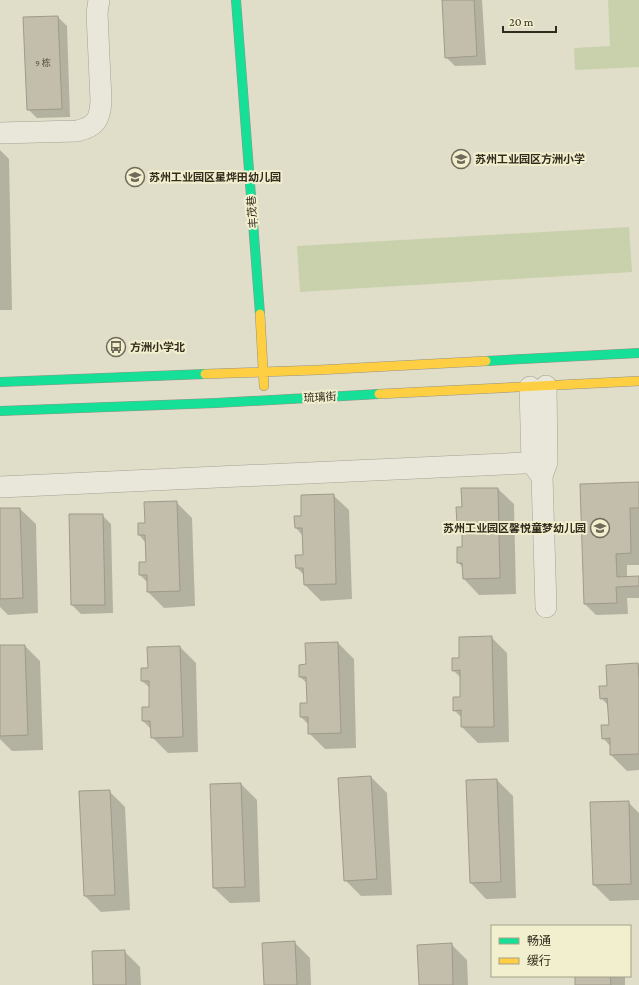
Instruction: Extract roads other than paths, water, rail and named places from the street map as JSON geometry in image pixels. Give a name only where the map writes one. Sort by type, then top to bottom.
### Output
[{"type":"main road","name":"丰茂巷","points":[[236,0],[265,400]]},
{"type":"main road","points":[[0,382],[318,370],[639,353]]},
{"type":"main road","name":"琉璃街","points":[[0,411],[216,403],[639,381]]},
{"type":"street","points":[[0,133],[85,130],[97,120],[100,113],[101,101],[97,13],[99,0]]},
{"type":"street","points":[[538,386],[546,607]]},
{"type":"street","points":[[0,487],[540,467]]},
{"type":"place","name":"苏州工业园区方洲小学","points":[[461,159]]},
{"type":"place","name":"苏州工业园区星烨田幼儿园","points":[[135,177]]},
{"type":"place","name":"方洲小学北","points":[[116,347]]},
{"type":"place","name":"苏州工业园区馨悦童梦幼儿园","points":[[600,528]]}]
